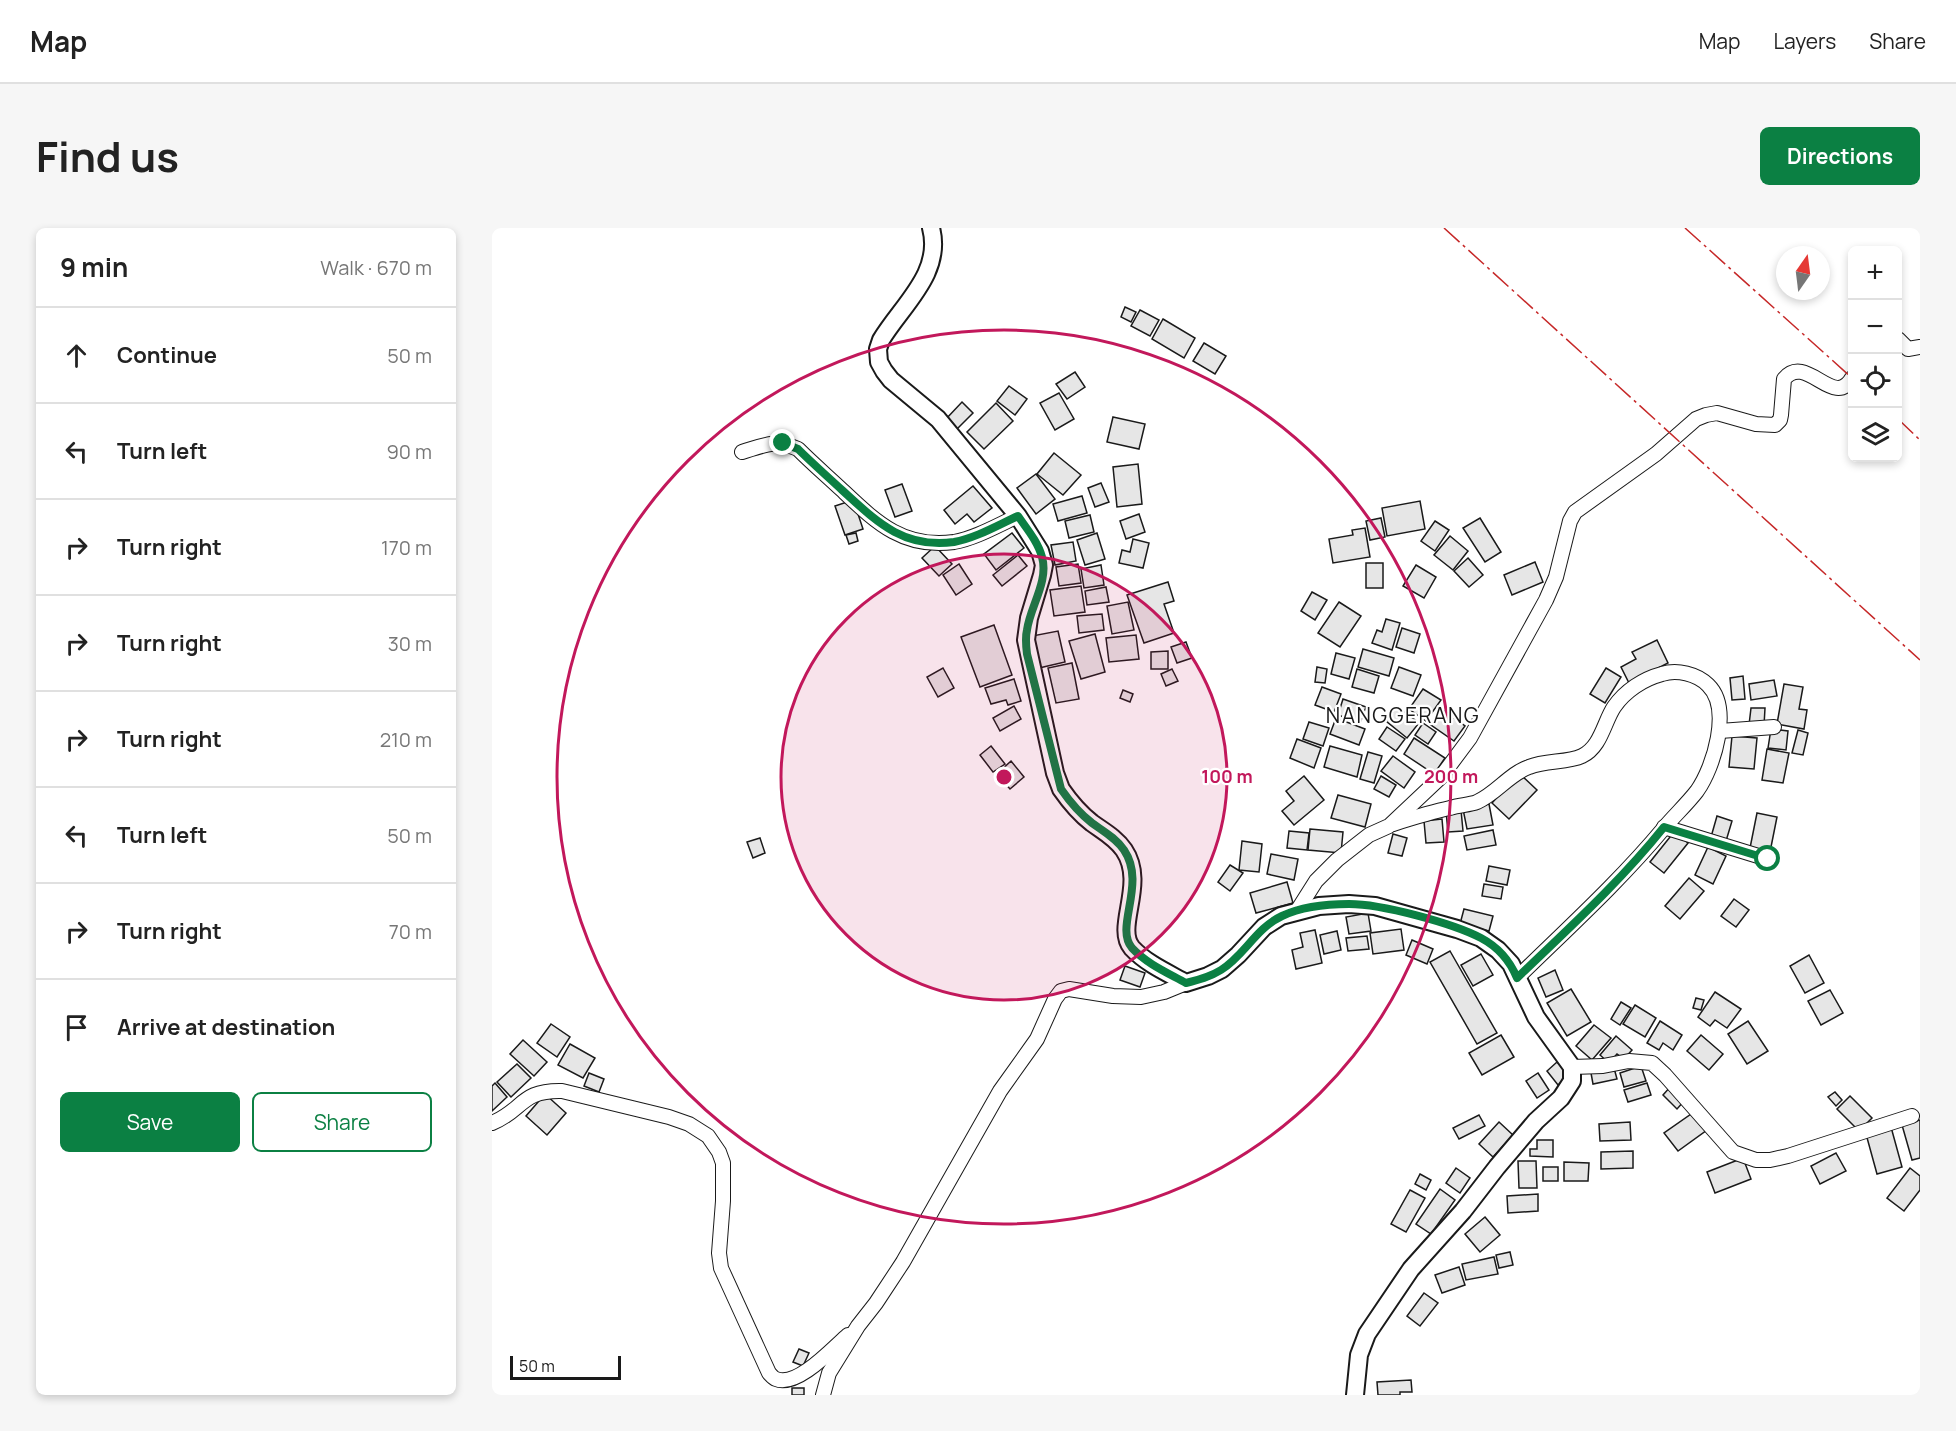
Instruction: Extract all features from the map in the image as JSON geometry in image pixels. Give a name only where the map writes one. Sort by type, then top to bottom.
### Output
[{"type":"street","points":[[931,228],[933,246],[928,270],[924,280],[881,340],[879,362],[891,380],[938,418],[1018,516],[1040,551],[1044,565],[1028,624],[1027,654],[1061,789],[1071,804],[1124,849],[1134,879],[1126,933],[1131,946],[1149,963],[1186,983]]},
{"type":"street","points":[[1902,343],[1908,349],[1920,347]]},
{"type":"street","points":[[1389,826],[1442,777],[1470,738],[1546,600],[1556,577],[1570,521],[1575,512],[1656,454],[1696,419],[1717,413],[1756,424],[1770,426],[1778,423],[1781,415],[1782,386],[1784,379],[1791,372],[1797,370],[1809,373],[1835,388],[1848,384]]},
{"type":"street","points":[[742,452],[783,443],[798,449],[875,520],[894,533],[909,539],[936,543],[955,542],[972,537],[1018,516]]},
{"type":"street","points":[[1297,911],[1316,881],[1337,860],[1369,835],[1429,813],[1476,802],[1502,787],[1512,774],[1530,766],[1582,756],[1593,748],[1614,706],[1642,682],[1664,673],[1680,672],[1701,678],[1711,687],[1718,701],[1720,731],[1709,768],[1697,790],[1623,874],[1517,978]]},
{"type":"street","points":[[1720,731],[1774,727]]},
{"type":"street","points":[[1664,827],[1768,859]]},
{"type":"street","points":[[823,1395],[829,1373],[858,1326],[903,1262],[1000,1091],[1037,1040],[1055,999],[1061,991],[1069,988],[1113,996],[1142,997],[1164,992],[1222,969],[1238,956],[1264,927],[1281,916],[1318,906],[1349,904],[1376,906],[1427,919],[1481,938],[1498,950],[1511,964],[1536,1017],[1572,1067],[1572,1081],[1561,1098],[1536,1121],[1463,1211],[1411,1269],[1367,1334],[1359,1355],[1355,1395]]},
{"type":"street","points":[[1572,1067],[1603,1066],[1629,1061],[1652,1063],[1709,1123],[1732,1152],[1756,1160],[1788,1156],[1912,1116]]},
{"type":"street","points":[[492,1123],[502,1119],[532,1095],[544,1090],[562,1091],[689,1124],[708,1136],[719,1152],[723,1163],[719,1253],[721,1268],[769,1373],[777,1379],[794,1379],[858,1326]]},
{"type":"building","points":[[1125,307],[1136,312],[1131,322],[1121,317]]},
{"type":"building","points":[[1140,310],[1159,320],[1150,336],[1131,326]]},
{"type":"building","points":[[1163,319],[1195,338],[1184,358],[1152,339]]},
{"type":"building","points":[[1204,343],[1226,356],[1215,374],[1193,361]]},
{"type":"building","points":[[1075,372],[1085,387],[1067,399],[1056,384]]},
{"type":"building","points":[[1009,386],[1027,399],[1015,415],[997,401]]},
{"type":"building","points":[[1059,393],[1074,419],[1055,430],[1040,403]]},
{"type":"building","points":[[962,402],[973,413],[957,429],[946,419]]},
{"type":"building","points":[[996,403],[1013,421],[984,449],[967,432]]},
{"type":"building","points":[[1113,417],[1145,424],[1139,449],[1107,442]]},
{"type":"building","points":[[1054,453],[1081,475],[1063,495],[1037,474]]},
{"type":"building","points":[[1138,464],[1142,504],[1117,507],[1113,467]]},
{"type":"building","points":[[1036,474],[1055,499],[1036,514],[1017,488]]},
{"type":"building","points":[[1101,483],[1109,502],[1095,507],[1088,488]]},
{"type":"building","points":[[902,484],[912,511],[895,517],[885,490]]},
{"type":"building","points":[[973,486],[992,508],[974,522],[967,514],[955,524],[944,510]]},
{"type":"building","points":[[1082,496],[1087,513],[1058,521],[1053,504]]},
{"type":"building","points":[[850,501],[855,505],[863,529],[845,535],[835,506]]},
{"type":"building","points":[[1420,501],[1425,529],[1387,536],[1382,508]]},
{"type":"building","points":[[1139,514],[1145,532],[1126,539],[1120,521]]},
{"type":"building","points":[[1090,515],[1094,532],[1069,538],[1065,521]]},
{"type":"building","points":[[1381,518],[1385,537],[1370,540],[1366,521]]},
{"type":"building","points":[[1480,518],[1501,552],[1485,562],[1463,528]]},
{"type":"building","points":[[1435,521],[1449,530],[1435,551],[1421,541]]},
{"type":"building","points":[[1365,528],[1370,557],[1333,563],[1329,539],[1353,535],[1352,530]]},
{"type":"building","points":[[856,533],[858,541],[849,544],[846,535]]},
{"type":"building","points":[[1012,533],[1024,548],[996,570],[984,554]]},
{"type":"building","points":[[1097,533],[1105,559],[1085,565],[1077,540]]},
{"type":"building","points":[[1450,536],[1468,551],[1453,570],[1434,555]]},
{"type":"building","points":[[1133,539],[1149,543],[1143,568],[1119,563],[1122,550],[1130,552]]},
{"type":"building","points":[[1073,542],[1076,561],[1055,565],[1051,545]]},
{"type":"building","points":[[935,546],[952,564],[939,576],[922,558]]},
{"type":"building","points":[[1018,555],[1027,566],[1002,586],[993,575]]},
{"type":"building","points":[[1468,558],[1483,575],[1469,587],[1454,571]]},
{"type":"building","points":[[1535,562],[1543,582],[1512,595],[1504,575]]},
{"type":"building","points":[[1366,563],[1383,563],[1383,588],[1366,588]]},
{"type":"building","points":[[959,564],[972,584],[956,595],[943,575]]},
{"type":"building","points":[[1078,564],[1081,583],[1059,586],[1056,567]]},
{"type":"building","points":[[1101,565],[1104,585],[1084,588],[1081,569]]},
{"type":"building","points":[[1416,565],[1436,577],[1424,598],[1403,586]]},
{"type":"building","points":[[1168,582],[1174,601],[1164,604],[1174,633],[1144,643],[1127,595]]},
{"type":"building","points":[[1081,586],[1085,612],[1054,616],[1050,590]]},
{"type":"building","points":[[1106,587],[1109,602],[1087,605],[1085,591]]},
{"type":"building","points":[[1312,592],[1327,600],[1315,620],[1301,611]]},
{"type":"building","points":[[1128,602],[1134,630],[1112,634],[1107,606]]},
{"type":"building","points":[[1339,602],[1361,616],[1340,647],[1318,633]]},
{"type":"building","points":[[1102,614],[1104,630],[1079,633],[1077,616]]},
{"type":"building","points":[[1386,619],[1400,623],[1392,650],[1372,643],[1377,630],[1382,632]]},
{"type":"building","points":[[994,625],[1012,675],[980,687],[961,637]]},
{"type":"building","points":[[1402,628],[1420,634],[1414,653],[1396,647]]},
{"type":"building","points":[[1058,631],[1065,662],[1039,668],[1032,636]]},
{"type":"building","points":[[1095,634],[1105,672],[1081,679],[1069,641]]},
{"type":"building","points":[[1136,635],[1139,659],[1109,662],[1106,638]]},
{"type":"building","points":[[1657,640],[1668,663],[1629,683],[1621,667],[1636,659],[1632,652]]},
{"type":"building","points":[[1186,642],[1192,658],[1177,663],[1171,647]]},
{"type":"building","points":[[1363,649],[1394,658],[1389,676],[1358,667]]},
{"type":"building","points":[[1168,651],[1168,669],[1151,669],[1151,652]]},
{"type":"building","points":[[1336,653],[1355,658],[1349,679],[1331,674]]},
{"type":"building","points":[[1072,663],[1079,699],[1056,703],[1048,668]]},
{"type":"building","points":[[1317,667],[1327,669],[1325,683],[1315,682]]},
{"type":"building","points":[[1399,667],[1421,675],[1413,696],[1391,688]]},
{"type":"building","points":[[943,668],[954,688],[938,697],[927,677]]},
{"type":"building","points":[[1606,668],[1621,677],[1605,703],[1590,694]]},
{"type":"building","points":[[1172,669],[1178,681],[1166,686],[1161,674]]},
{"type":"building","points":[[1357,669],[1379,676],[1374,693],[1352,687]]},
{"type":"building","points":[[1743,676],[1745,699],[1732,700],[1730,678]]},
{"type":"building","points":[[1014,679],[1021,701],[1008,705],[1006,700],[991,704],[985,688]]},
{"type":"building","points":[[1774,680],[1777,696],[1751,700],[1749,684]]},
{"type":"building","points":[[1784,684],[1803,687],[1799,709],[1807,710],[1804,729],[1777,724]]},
{"type":"building","points":[[1322,687],[1341,694],[1334,712],[1315,705]]},
{"type":"building","points":[[1423,689],[1441,700],[1426,721],[1409,709]]},
{"type":"building","points":[[1123,690],[1133,694],[1130,702],[1120,698]]},
{"type":"building","points":[[1343,699],[1366,707],[1360,723],[1338,715]]},
{"type":"building","points":[[1014,706],[1021,719],[1000,731],[993,718]]},
{"type":"building","points":[[1397,706],[1419,723],[1407,738],[1386,721]]},
{"type":"building","points":[[1751,708],[1765,708],[1764,726],[1749,725]]},
{"type":"building","points":[[1442,709],[1465,726],[1454,741],[1431,725]]},
{"type":"building","points":[[1336,718],[1365,729],[1359,745],[1330,734]]},
{"type":"building","points":[[1309,722],[1329,728],[1323,746],[1303,739]]},
{"type":"building","points":[[1423,723],[1436,732],[1428,744],[1415,735]]},
{"type":"building","points":[[1387,727],[1405,739],[1396,751],[1379,739]]},
{"type":"building","points":[[1771,729],[1788,731],[1786,750],[1768,748]]},
{"type":"building","points":[[1798,730],[1808,733],[1803,755],[1792,753]]},
{"type":"building","points":[[1732,736],[1757,738],[1754,769],[1729,767]]},
{"type":"building","points":[[1414,738],[1445,758],[1434,774],[1404,754]]},
{"type":"building","points":[[1297,739],[1321,748],[1314,768],[1290,758]]},
{"type":"building","points":[[991,746],[1005,764],[993,772],[980,755]]},
{"type":"building","points":[[1330,746],[1362,755],[1357,777],[1324,767]]},
{"type":"building","points":[[1767,749],[1789,753],[1783,783],[1762,780]]},
{"type":"building","points":[[1368,752],[1382,756],[1374,783],[1360,779]]},
{"type":"building","points":[[1393,756],[1415,772],[1404,788],[1381,771]]},
{"type":"building","points":[[1011,761],[1024,777],[1010,789],[997,774]]},
{"type":"building","points":[[1519,773],[1537,790],[1509,819],[1492,803]]},
{"type":"building","points":[[1304,776],[1324,800],[1294,825],[1282,811],[1294,801],[1286,791]]},
{"type":"building","points":[[1381,776],[1396,785],[1389,797],[1374,789]]},
{"type":"building","points":[[1338,795],[1371,804],[1365,827],[1331,818]]},
{"type":"building","points":[[1489,804],[1493,825],[1467,829],[1463,809]]},
{"type":"building","points":[[1461,810],[1463,831],[1448,832],[1446,811]]},
{"type":"building","points":[[1757,813],[1777,817],[1770,852],[1750,848]]},
{"type":"building","points":[[1717,816],[1732,821],[1726,841],[1711,837]]},
{"type":"building","points":[[1442,819],[1444,842],[1426,843],[1424,821]]},
{"type":"building","points":[[1310,829],[1343,832],[1341,853],[1308,850]]},
{"type":"building","points":[[1493,830],[1496,845],[1467,850],[1464,836]]},
{"type":"building","points":[[1289,831],[1309,833],[1307,850],[1287,848]]},
{"type":"building","points":[[1674,832],[1688,843],[1664,873],[1650,862]]},
{"type":"building","points":[[1393,834],[1407,838],[1402,856],[1388,853]]},
{"type":"building","points":[[760,838],[765,853],[753,858],[747,842]]},
{"type":"building","points":[[1242,841],[1262,844],[1259,872],[1239,870]]},
{"type":"building","points":[[1708,847],[1726,856],[1713,884],[1695,875]]},
{"type":"building","points":[[1271,854],[1298,859],[1294,880],[1267,874]]},
{"type":"building","points":[[1230,865],[1243,873],[1230,891],[1218,882]]},
{"type":"building","points":[[1489,866],[1510,870],[1507,885],[1486,881]]},
{"type":"building","points":[[1689,878],[1704,891],[1680,919],[1665,906]]},
{"type":"building","points":[[1287,882],[1293,903],[1256,913],[1250,893]]},
{"type":"building","points":[[1484,884],[1503,887],[1501,899],[1482,896]]},
{"type":"building","points":[[1734,899],[1749,910],[1736,927],[1721,916]]},
{"type":"building","points":[[1464,909],[1493,916],[1489,931],[1460,924]]},
{"type":"building","points":[[1368,913],[1371,931],[1349,934],[1346,917]]},
{"type":"building","points":[[1401,929],[1404,950],[1373,954],[1370,933]]},
{"type":"building","points":[[1315,930],[1322,963],[1296,969],[1292,950],[1303,947],[1300,933]]},
{"type":"building","points":[[1337,931],[1341,950],[1324,954],[1320,935]]},
{"type":"building","points":[[1367,936],[1369,949],[1348,951],[1346,938]]},
{"type":"building","points":[[1412,940],[1433,949],[1427,964],[1406,955]]},
{"type":"building","points":[[1450,951],[1497,1033],[1477,1044],[1430,962]]},
{"type":"building","points":[[1481,954],[1493,975],[1473,986],[1461,965]]},
{"type":"building","points":[[1809,955],[1824,983],[1805,993],[1790,966]]},
{"type":"building","points":[[1125,966],[1145,973],[1140,987],[1120,980]]},
{"type":"building","points":[[1555,970],[1563,990],[1546,997],[1538,978]]},
{"type":"building","points":[[1571,989],[1591,1022],[1567,1036],[1547,1003]]},
{"type":"building","points":[[1830,990],[1843,1013],[1821,1025],[1808,1001]]},
{"type":"building","points":[[1715,992],[1741,1009],[1727,1028],[1715,1020],[1710,1026],[1698,1017]]},
{"type":"building","points":[[1696,998],[1704,1000],[1701,1010],[1693,1008]]},
{"type":"building","points":[[1621,1002],[1631,1008],[1620,1025],[1611,1019]]},
{"type":"building","points":[[1635,1005],[1656,1018],[1645,1037],[1623,1024]]},
{"type":"building","points":[[1660,1021],[1682,1035],[1673,1050],[1663,1043],[1659,1050],[1647,1043]]},
{"type":"building","points":[[1748,1021],[1768,1051],[1747,1064],[1728,1034]]},
{"type":"building","points":[[551,1024],[570,1037],[557,1057],[537,1043]]},
{"type":"building","points":[[1594,1025],[1611,1038],[1592,1060],[1576,1046]]},
{"type":"building","points":[[1501,1035],[1514,1057],[1482,1075],[1469,1053]]},
{"type":"building","points":[[1701,1035],[1723,1054],[1709,1070],[1687,1051]]},
{"type":"building","points":[[1616,1036],[1632,1050],[1624,1059],[1617,1054],[1609,1063],[1600,1055]]},
{"type":"building","points":[[523,1040],[547,1062],[534,1076],[510,1054]]},
{"type":"building","points":[[570,1044],[595,1058],[583,1078],[558,1065]]},
{"type":"building","points":[[1557,1062],[1569,1076],[1558,1085],[1547,1071]]},
{"type":"building","points":[[517,1064],[531,1078],[511,1097],[497,1082]]},
{"type":"building","points":[[1641,1066],[1646,1081],[1624,1087],[1620,1073]]},
{"type":"building","points":[[1614,1068],[1617,1079],[1593,1084],[1591,1073]]},
{"type":"building","points":[[589,1073],[604,1079],[599,1092],[584,1086]]},
{"type":"building","points":[[1538,1073],[1549,1090],[1537,1098],[1526,1081]]},
{"type":"building","points":[[495,1083],[507,1097],[492,1111],[492,1086]]},
{"type":"building","points":[[1647,1083],[1651,1095],[1628,1102],[1624,1090]]},
{"type":"building","points":[[1671,1086],[1685,1100],[1677,1109],[1663,1095]]},
{"type":"building","points":[[1835,1092],[1842,1100],[1836,1106],[1828,1097]]},
{"type":"building","points":[[545,1094],[566,1113],[547,1135],[526,1116]]},
{"type":"building","points":[[1850,1096],[1872,1118],[1859,1131],[1837,1109]]},
{"type":"building","points":[[1694,1112],[1707,1130],[1678,1151],[1664,1133]]},
{"type":"building","points":[[1479,1115],[1485,1126],[1459,1139],[1453,1128]]},
{"type":"building","points":[[1920,1120],[1920,1158],[1912,1160],[1902,1125]]},
{"type":"building","points":[[1499,1122],[1513,1135],[1493,1157],[1479,1144]]},
{"type":"building","points":[[1630,1122],[1631,1140],[1600,1141],[1599,1124]]},
{"type":"building","points":[[1891,1127],[1902,1167],[1877,1174],[1866,1134]]},
{"type":"building","points":[[1537,1140],[1553,1140],[1553,1157],[1530,1156],[1530,1149],[1537,1149]]},
{"type":"building","points":[[1633,1151],[1633,1168],[1601,1169],[1601,1152]]},
{"type":"building","points":[[1836,1153],[1846,1171],[1820,1184],[1811,1166]]},
{"type":"building","points":[[1743,1158],[1751,1179],[1715,1193],[1707,1172]]},
{"type":"building","points":[[1518,1161],[1536,1161],[1537,1188],[1519,1188]]},
{"type":"building","points":[[1564,1162],[1589,1163],[1588,1181],[1564,1181]]},
{"type":"building","points":[[1543,1167],[1558,1167],[1558,1181],[1543,1181]]},
{"type":"building","points":[[1456,1168],[1470,1178],[1460,1193],[1446,1183]]},
{"type":"building","points":[[1910,1168],[1920,1176],[1920,1190],[1904,1211],[1887,1198]]},
{"type":"building","points":[[1420,1174],[1431,1180],[1426,1190],[1415,1184]]},
{"type":"building","points":[[1440,1189],[1455,1200],[1431,1234],[1416,1224]]},
{"type":"building","points":[[1410,1190],[1425,1198],[1406,1232],[1391,1224]]},
{"type":"building","points":[[1538,1194],[1538,1211],[1508,1213],[1507,1196]]},
{"type":"building","points":[[1485,1217],[1500,1235],[1480,1252],[1465,1234]]},
{"type":"building","points":[[1510,1252],[1513,1265],[1499,1268],[1496,1255]]},
{"type":"building","points":[[1494,1257],[1498,1274],[1466,1280],[1462,1264]]},
{"type":"building","points":[[1459,1267],[1465,1285],[1442,1293],[1435,1275]]},
{"type":"building","points":[[1424,1293],[1438,1303],[1420,1326],[1407,1316]]},
{"type":"building","points":[[799,1349],[809,1353],[803,1366],[793,1362]]},
{"type":"building","points":[[1411,1380],[1412,1392],[1400,1392],[1400,1395],[1378,1395],[1377,1382]]},
{"type":"building","points":[[792,1388],[804,1388],[804,1395],[792,1395]]},
{"type":"power","points":[[1444,228],[1920,660]]},
{"type":"power","points":[[1685,228],[1848,374]]},
{"type":"power","points":[[1902,423],[1920,440]]},
{"type":"district","name":"NANGGERANG","points":[[1403,715]]},
{"type":"route","points":[[783,443],[798,449],[875,520],[894,533],[909,539],[936,543],[955,542],[972,537],[1018,516],[1040,551],[1044,565],[1029,618],[1027,654],[1061,789],[1071,804],[1124,849],[1134,879],[1126,933],[1131,946],[1149,963],[1186,983],[1222,969],[1238,956],[1264,927],[1281,916],[1318,906],[1349,904],[1376,906],[1427,919],[1481,938],[1498,950],[1511,964],[1517,978],[1615,883],[1664,827],[1768,859]]}]
